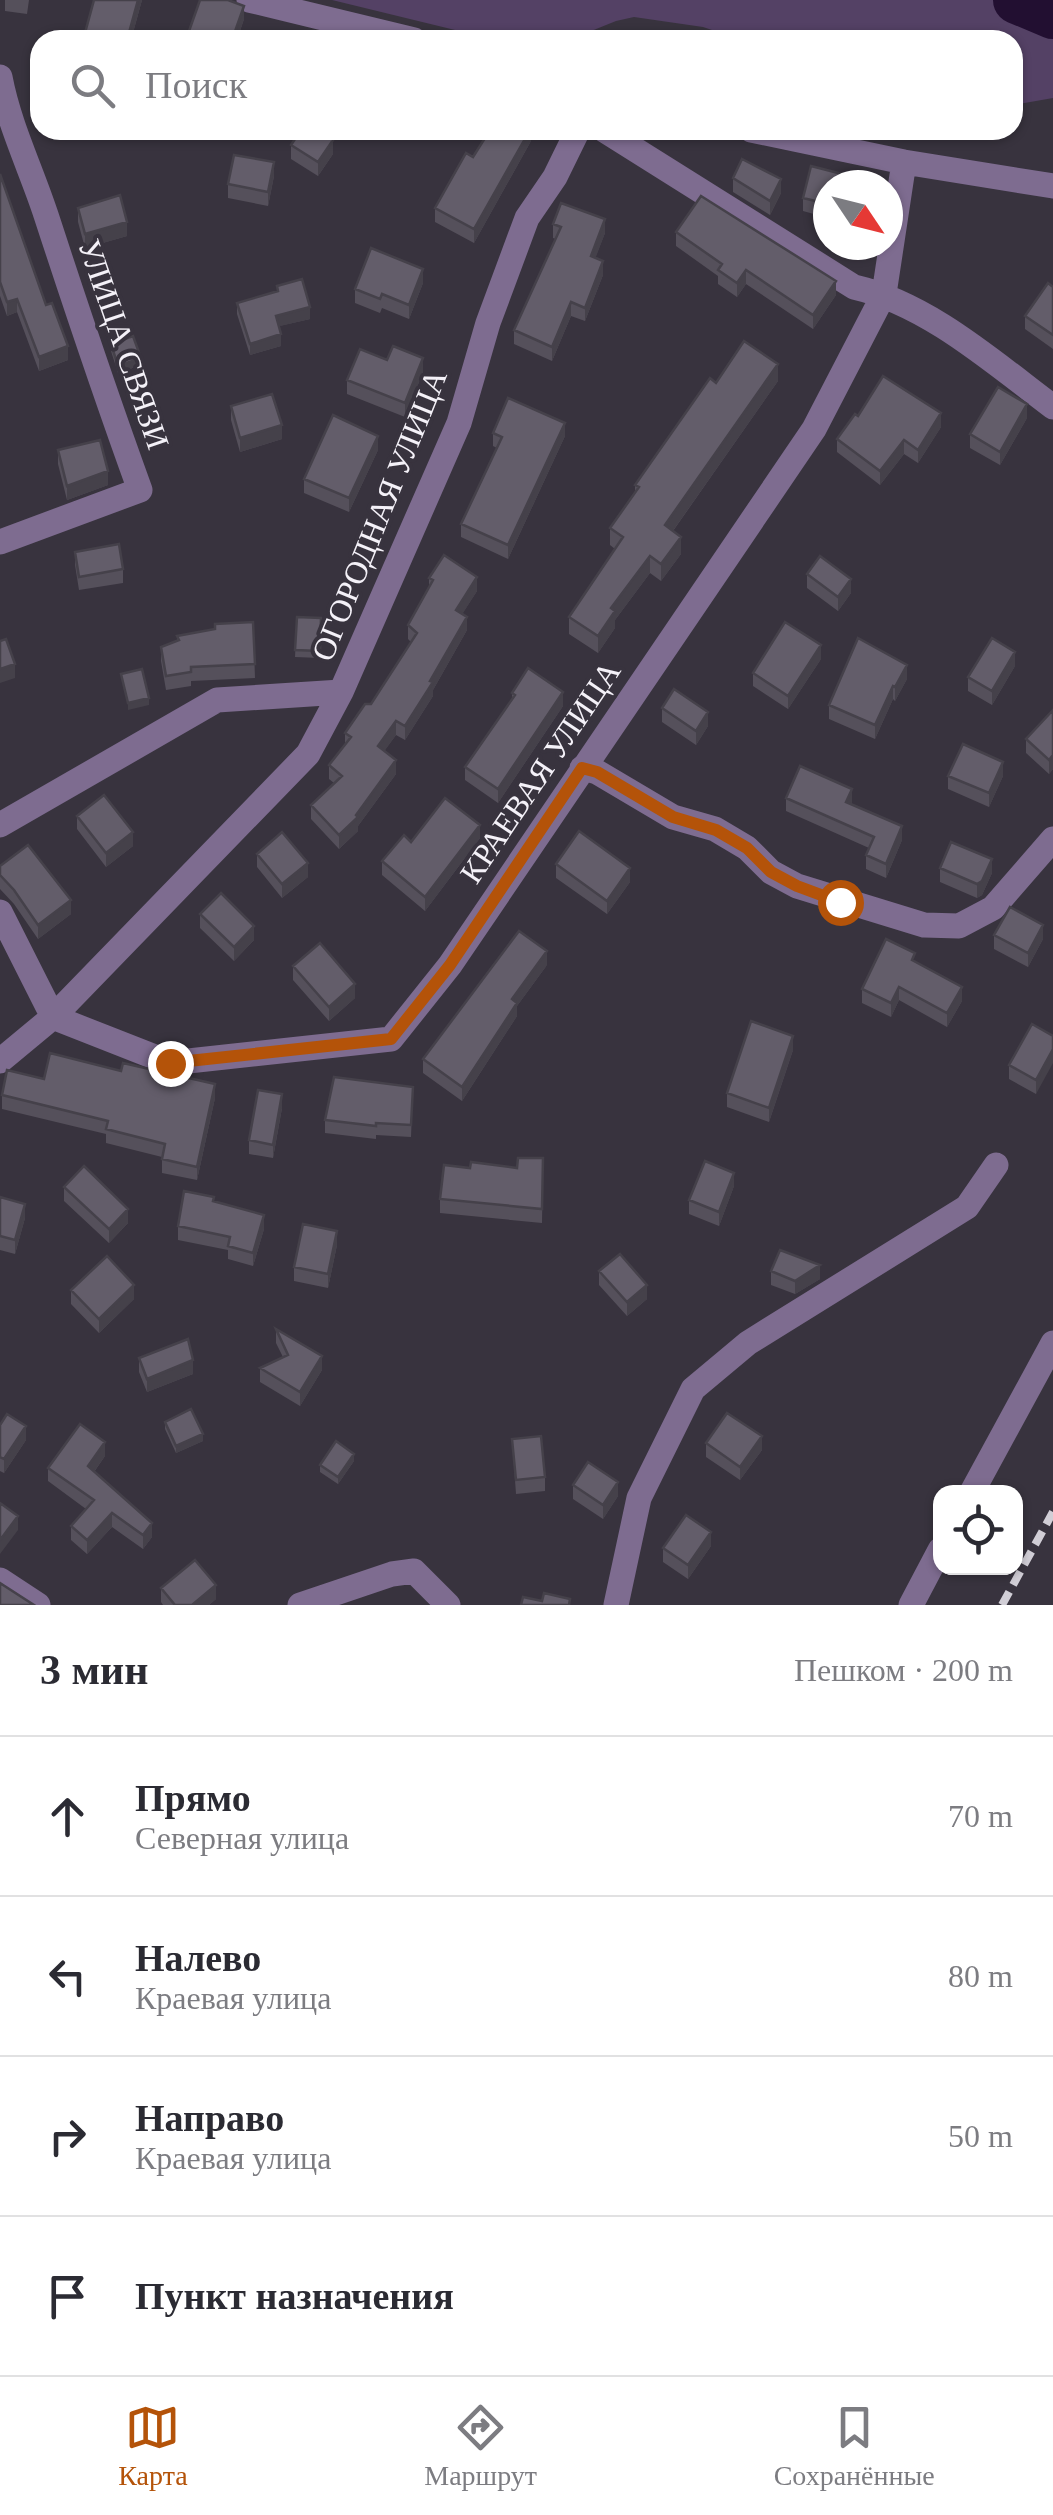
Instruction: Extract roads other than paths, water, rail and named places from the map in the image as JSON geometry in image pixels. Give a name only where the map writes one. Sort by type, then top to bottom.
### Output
[{"type":"street","points":[[249,0],[373,30]]},
{"type":"street","name":"УЛИЦА СВЯЗИ","points":[[0,77],[82,330],[140,490],[0,542]]},
{"type":"street","name":"ОГОРОДНАЯ УЛИЦА","points":[[0,826],[217,700],[341,692],[459,423],[488,323],[527,218],[573,140]]},
{"type":"street","points":[[620,140],[854,287],[884,294],[938,325],[1053,407]]},
{"type":"street","points":[[799,140],[1053,186]]},
{"type":"street","name":"КРАЕВАЯ УЛИЦА","points":[[53,1017],[170,1063],[391,1039],[450,965],[814,429],[884,294],[904,162]]},
{"type":"street","points":[[0,1061],[53,1017],[308,754],[341,692]]},
{"type":"street","points":[[582,768],[597,772],[673,817],[716,830],[747,848],[771,872],[797,886],[924,925],[959,926],[992,908],[1053,839]]},
{"type":"street","points":[[0,912],[53,1017]]},
{"type":"street","points":[[0,1044],[53,1017]]},
{"type":"street","points":[[616,1605],[639,1498],[693,1390],[748,1343],[967,1207],[996,1165]]},
{"type":"street","points":[[976,1485],[1053,1343]]},
{"type":"street","points":[[911,1605],[933,1563]]},
{"type":"street","points":[[300,1605],[414,1570],[448,1605]]},
{"type":"street","points":[[0,1580],[38,1605]]},
{"type":"waterway","points":[[1017,0],[1053,15]]},
{"type":"railway","points":[[1002,1605],[1053,1512]]}]
